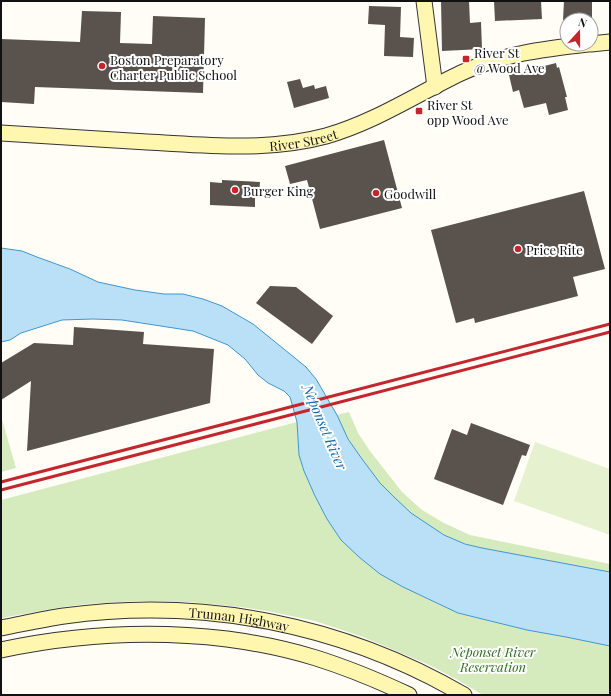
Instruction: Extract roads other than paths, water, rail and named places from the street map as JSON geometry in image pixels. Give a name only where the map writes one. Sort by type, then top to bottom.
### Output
[{"type":"main road","points":[[424,1],[434,87]]},
{"type":"main road","points":[[599,43],[610,42]]},
{"type":"main road","name":"River Street","points":[[1,133],[221,146],[274,145],[297,142],[324,136],[352,127],[382,114],[461,73],[499,58],[524,52],[559,48]]},
{"type":"main road","name":"Truman Highway","points":[[1,628],[64,616],[114,612],[188,612],[239,617],[305,629],[360,646],[431,677],[464,695]]},
{"type":"main road","name":"Truman Highway","points":[[1,650],[37,642],[113,634],[163,634],[195,636],[258,644],[316,658],[363,674],[409,695]]},
{"type":"water","name":"Neponset River","points":[[1,248],[22,251],[70,269],[98,282],[135,290],[164,294],[183,294],[203,299],[222,306],[253,324],[306,367],[316,379],[337,415],[348,439],[362,459],[380,483],[411,513],[444,535],[465,544],[610,572],[610,646],[527,630],[458,613],[403,587],[380,574],[341,540],[327,519],[315,496],[299,455],[297,422],[290,397],[284,391],[268,383],[258,375],[245,359],[228,345],[193,331],[122,320],[93,319],[62,320],[21,333],[10,340],[1,342]]},
{"type":"railway","points":[[1,482],[610,324]]},
{"type":"railway","points":[[1,490],[610,332]]},
{"type":"place","name":"River St @ Wood Ave","points":[[466,59]]},
{"type":"place","name":"Boston Preparatory Charter Public School","points":[[102,66]]},
{"type":"place","name":"River St opp Wood Ave","points":[[419,111]]},
{"type":"place","name":"Burger King","points":[[235,190]]},
{"type":"place","name":"Goodwill","points":[[376,193]]},
{"type":"place","name":"Price Rite","points":[[518,249]]},
{"type":"park label","name":"Neponset River Reservation","points":[[493,658]]}]
